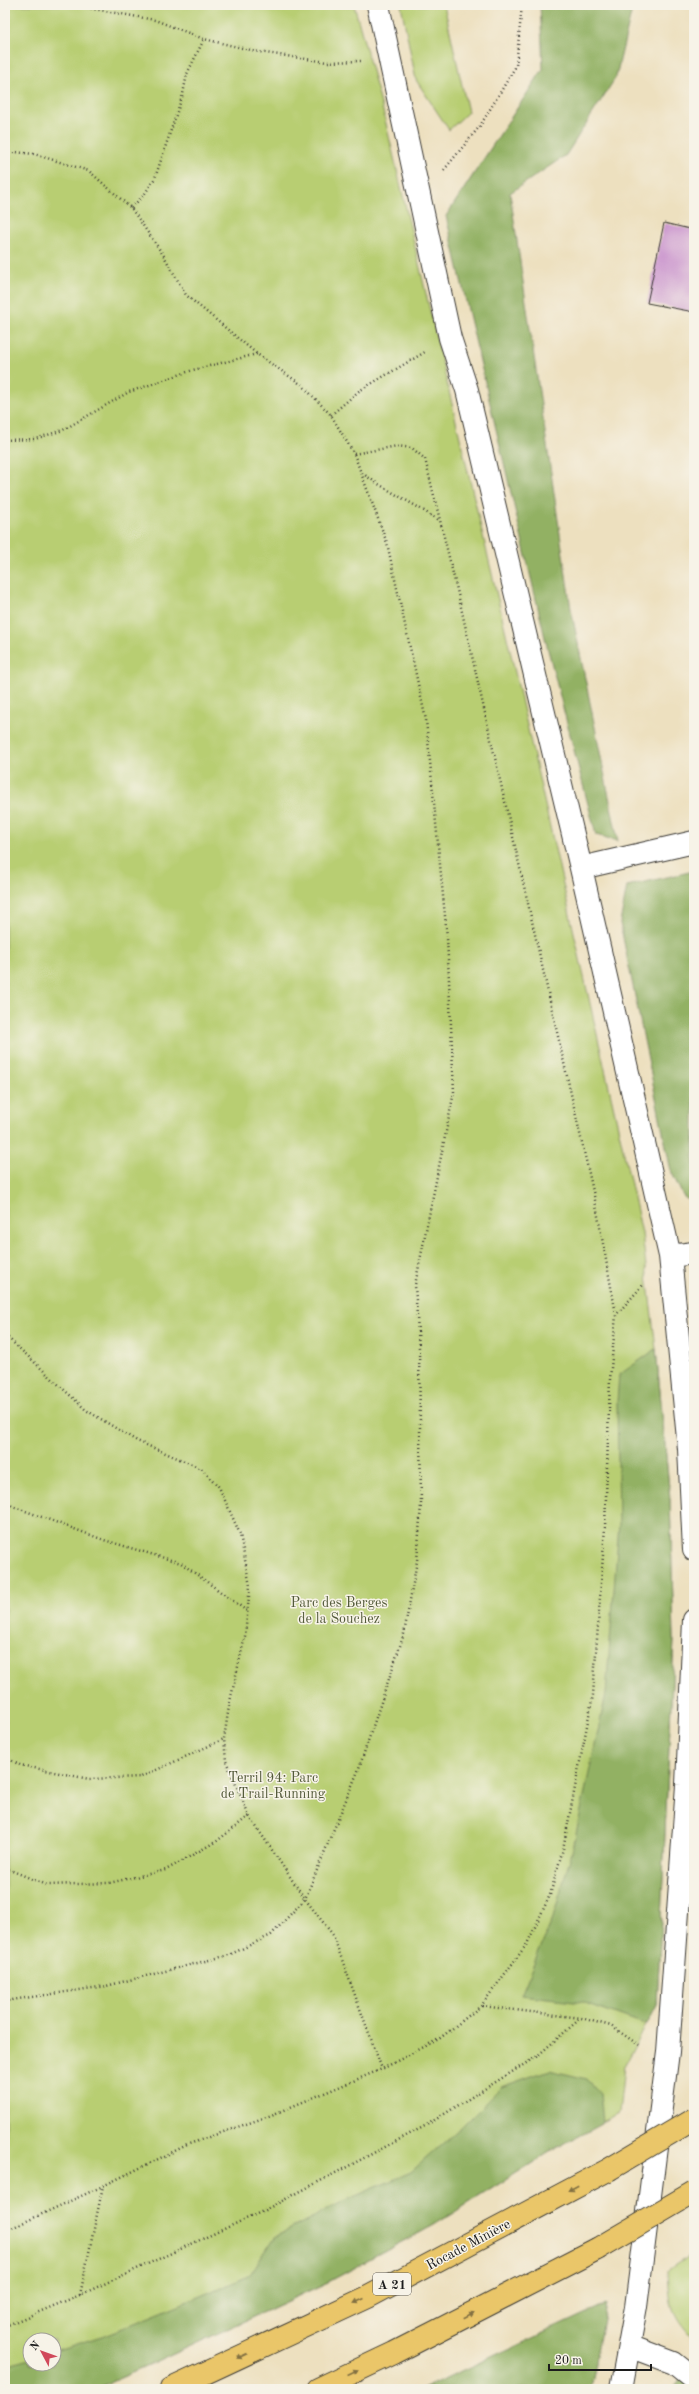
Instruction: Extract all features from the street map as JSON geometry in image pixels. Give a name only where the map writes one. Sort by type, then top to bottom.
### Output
[{"type":"highway","name":"Rocade Minière","points":[[171,2389],[368,2297],[608,2170],[694,2119]]},
{"type":"highway","points":[[318,2389],[394,2353],[597,2249],[694,2192]]},
{"type":"street","points":[[378,5],[450,338],[467,390],[581,868],[670,1256],[689,1449],[694,1550]]},
{"type":"street","points":[[581,868],[694,842]]},
{"type":"street","points":[[670,1256],[694,1253]]},
{"type":"street","points":[[621,2389],[636,2306],[668,2052],[687,1785],[694,1620]]},
{"type":"street","points":[[629,2346],[674,2363],[694,2379]]},
{"type":"path","points":[[71,5],[155,20],[204,39],[259,52],[327,62],[390,61]]},
{"type":"path","points":[[419,194],[452,162],[480,126],[516,66],[522,5]]},
{"type":"path","points":[[131,208],[144,195],[155,178],[184,94],[187,74],[204,39]]},
{"type":"path","points":[[5,151],[34,154],[89,170],[131,208],[164,256],[186,295],[257,354],[302,385],[331,415],[354,454],[387,544],[426,720],[447,937],[454,1092],[415,1285],[419,1348],[420,1504],[417,1561],[404,1634],[358,1771],[305,1898],[271,1935],[229,1955],[106,1986],[5,2001]]},
{"type":"path","points":[[331,415],[359,391],[397,366],[450,338]]},
{"type":"path","points":[[5,440],[35,439],[63,430],[129,392],[193,370],[257,354]]},
{"type":"path","points":[[5,2231],[104,2186],[189,2144],[269,2116],[382,2069],[439,2039],[481,2006],[527,1944],[550,1895],[563,1849],[592,1703],[605,1527],[610,1379],[616,1315],[595,1200],[425,459],[412,448],[397,446],[354,454]]},
{"type":"path","points":[[362,473],[382,488],[414,503],[440,521]]},
{"type":"path","points":[[616,1315],[670,1256]]},
{"type":"path","points":[[5,1335],[86,1410],[137,1441],[201,1468],[219,1487],[240,1534],[250,1586],[245,1636],[229,1706],[224,1739],[226,1761],[249,1816],[305,1898],[333,1935],[382,2069]]},
{"type":"path","points":[[5,1500],[12,1506],[104,1540],[181,1563],[248,1611]]},
{"type":"path","points":[[5,1757],[20,1765],[89,1779],[141,1776],[224,1739]]},
{"type":"path","points":[[5,1868],[47,1885],[110,1883],[166,1870],[217,1842],[249,1816]]},
{"type":"path","points":[[481,2006],[581,2018],[611,2026],[639,2045],[668,2052]]},
{"type":"path","points":[[5,2326],[80,2295],[261,2212],[425,2126],[536,2057],[581,2018]]},
{"type":"path","points":[[80,2295],[104,2186]]},
{"type":"green space","name":"Parc des Berges de la Souchez","points":[[5,5],[354,5],[383,111],[512,659],[642,1233],[656,1349],[670,1499],[674,1639],[657,2005],[624,2066],[619,2113],[556,2148],[434,2225],[330,2281],[95,2389],[5,2389]]},
{"type":"green space","points":[[401,5],[444,5],[468,112],[449,130],[416,80]]},
{"type":"green space","points":[[540,5],[633,5],[616,77],[566,155],[510,193],[571,609],[618,841],[596,835],[546,642],[446,216],[543,69]]},
{"type":"green space","points":[[694,871],[694,1205],[683,1196],[671,1171],[620,923],[627,886]]},
{"type":"green space","points":[[656,1349],[670,1499],[674,1639],[657,2005],[647,2025],[583,2002],[521,1995],[553,1918],[572,1852],[606,1694],[619,1524],[617,1402],[619,1375]]},
{"type":"green space","points":[[549,2070],[587,2079],[600,2093],[603,2123],[556,2148],[434,2225],[330,2281],[150,2365],[95,2389],[5,2389],[5,2366],[22,2361],[22,2372],[62,2372],[62,2348],[108,2334],[249,2276],[275,2237],[344,2201],[411,2172],[461,2127],[501,2087]]},
{"type":"green space","points":[[694,2252],[694,2340],[680,2323],[672,2308],[669,2292],[668,2270]]},
{"type":"green space","points":[[606,2304],[590,2389],[422,2389]]},
{"type":"green space","points":[[694,2355],[694,2389],[674,2389]]},
{"type":"building","points":[[664,223],[694,230],[694,312],[647,303]]},
{"type":"park label","name":"Terril 94: Parc de Trail-Running","points":[[273,1786]]}]
